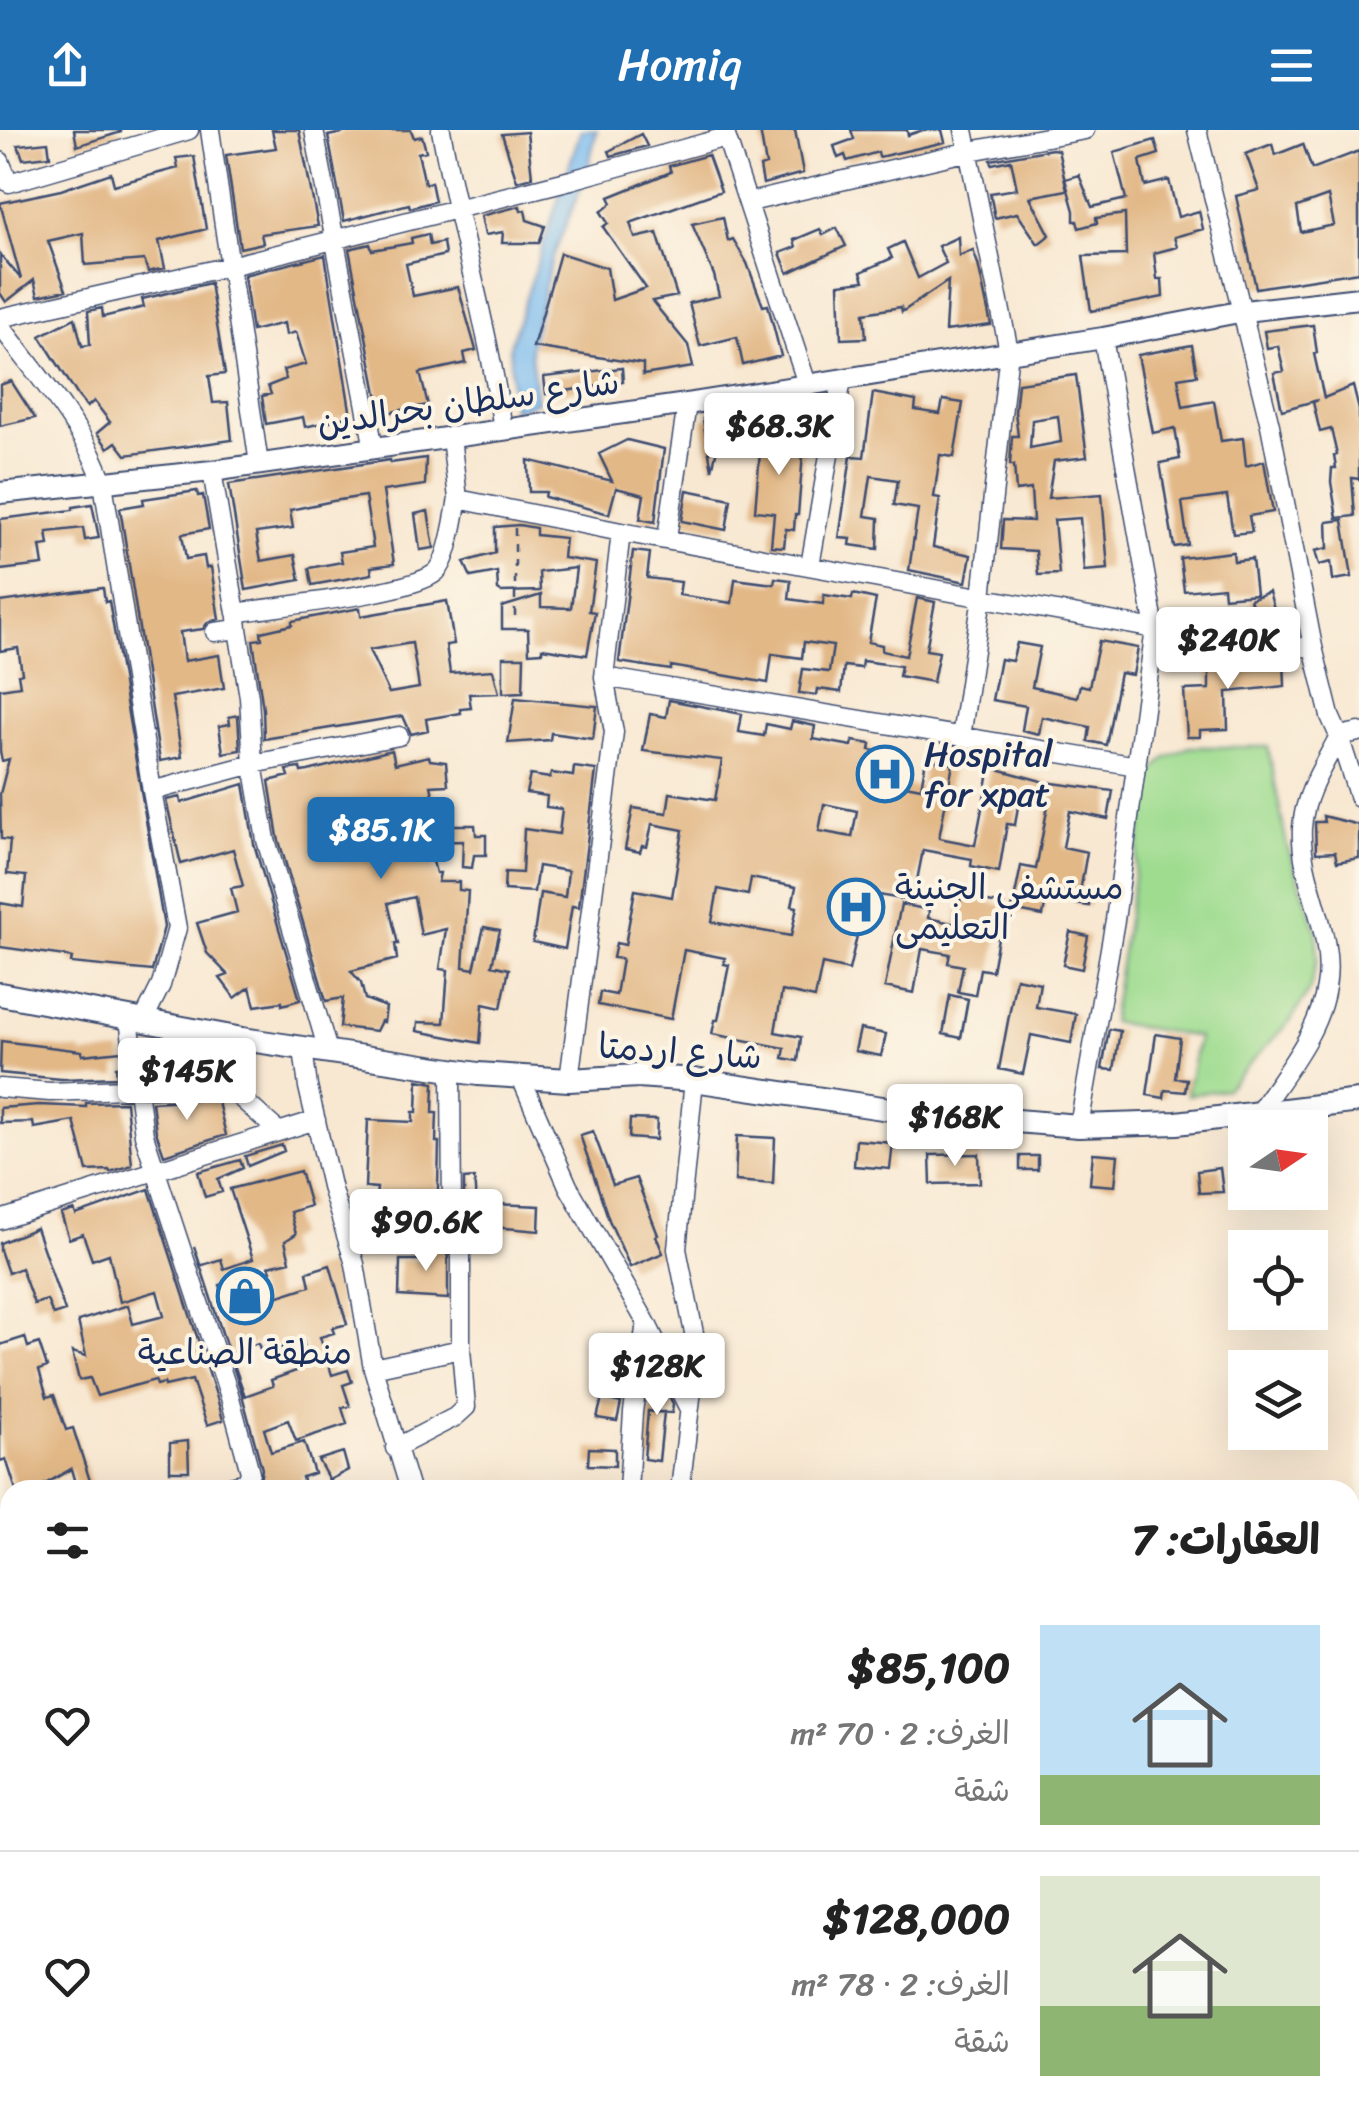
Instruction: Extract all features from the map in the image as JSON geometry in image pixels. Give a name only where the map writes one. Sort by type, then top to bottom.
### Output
[{"type":"main road","name":"شارع اردمتا","points":[[0,994],[303,1049],[521,1078],[638,1076],[694,1080],[916,1113],[1078,1126],[1228,1118]]},
{"type":"main road","name":"شارع اردمتا","points":[[1293,1110],[1359,1101]]},
{"type":"street","points":[[0,160],[4,184],[189,130]]},
{"type":"street","points":[[210,130],[259,464]]},
{"type":"street","points":[[314,130],[374,448]]},
{"type":"street","points":[[441,130],[455,207],[489,342],[503,430]]},
{"type":"street","points":[[961,737],[982,596],[1009,351],[964,130]]},
{"type":"street","points":[[750,202],[970,151],[1085,130]]},
{"type":"street","points":[[1197,130],[1244,311],[1313,647],[1330,716],[1359,798]]},
{"type":"street","points":[[247,1480],[250,1472],[224,1376],[144,1135],[136,1089],[136,1020],[165,974],[178,928],[152,791],[104,483],[78,433],[0,322],[230,266],[725,133],[807,384]]},
{"type":"street","name":"شارع سلطان بحرالدين","points":[[0,493],[451,438],[1103,338],[1244,311],[1359,298]]},
{"type":"street","points":[[1078,1126],[1137,766],[1155,629],[1103,338]]},
{"type":"street","points":[[810,566],[842,379]]},
{"type":"street","points":[[667,538],[687,404]]},
{"type":"street","points":[[214,632],[237,621],[398,587],[437,572],[444,560],[458,499],[451,438]]},
{"type":"street","points":[[212,470],[249,697],[252,764],[266,840],[328,1052]]},
{"type":"street","points":[[458,499],[1155,629],[1213,644],[1262,649],[1313,647]]},
{"type":"street","points":[[569,1080],[614,732],[604,676],[621,532]]},
{"type":"street","points":[[604,676],[1137,766]]},
{"type":"street","points":[[1339,736],[1359,732]]},
{"type":"street","points":[[152,791],[252,764],[399,736]]},
{"type":"street","points":[[1260,1110],[1320,1015],[1327,983],[1327,954],[1309,884],[1302,828],[1313,786],[1339,736]]},
{"type":"street","points":[[303,1049],[332,1190],[355,1264],[372,1368],[406,1480]]},
{"type":"street","points":[[395,1448],[466,1408],[461,1349],[461,1256],[452,1220],[451,1070]]},
{"type":"street","points":[[521,1078],[568,1186],[646,1322],[688,1408]]},
{"type":"street","points":[[681,1480],[697,1348],[678,1249],[694,1080]]},
{"type":"street","points":[[0,1088],[50,1092],[226,1084],[278,1131]]},
{"type":"street","points":[[0,1220],[316,1120]]},
{"type":"street","points":[[630,1480],[633,1412],[646,1322]]},
{"type":"street","points":[[372,1368],[461,1349]]},
{"type":"path","points":[[515,511],[515,616]]},
{"type":"green space","points":[[1189,747],[1268,747],[1287,846],[1317,931],[1317,959],[1310,989],[1291,1020],[1226,1089],[1187,1095],[1198,1037],[1111,1022],[1150,775],[1166,758]]},
{"type":"water","points":[[581,130],[597,130],[586,175],[552,259],[530,347],[537,402],[513,410],[510,346]]},
{"type":"building","points":[[74,130],[121,130],[121,132],[77,146]]},
{"type":"building","points":[[272,130],[299,130],[318,226],[261,234],[263,243],[240,248],[226,155],[276,148]]},
{"type":"building","points":[[341,130],[411,130],[414,138],[422,136],[426,151],[418,153],[425,184],[431,182],[435,201],[344,221],[328,136],[342,133]]},
{"type":"building","points":[[760,130],[795,130],[803,173],[763,184],[760,167],[766,165]]},
{"type":"building","points":[[851,130],[907,130],[908,135],[942,130],[945,142],[847,161],[845,155],[838,158],[834,146],[854,139]]},
{"type":"building","points":[[527,132],[532,177],[517,181],[502,134]]},
{"type":"building","points":[[641,134],[647,146],[611,156],[609,151]]},
{"type":"building","points":[[1155,140],[1159,154],[1140,160],[1145,186],[1169,180],[1178,217],[1199,211],[1203,229],[1174,237],[1177,247],[1154,253],[1163,297],[1091,311],[1083,256],[1126,255],[1125,214],[1096,218],[1097,223],[1079,228],[1065,179],[1079,175],[1092,207],[1126,199],[1114,152]]},
{"type":"building","points":[[48,142],[50,156],[23,159],[18,145]]},
{"type":"building","points":[[1272,144],[1275,155],[1303,144],[1312,169],[1359,151],[1359,272],[1256,288],[1236,196],[1259,190],[1246,154]],"holes":[[[1328,196],[1334,225],[1301,232],[1297,207]]]},
{"type":"building","points":[[1058,150],[1067,190],[1030,197],[1050,235],[1038,244],[1017,213],[995,218],[990,193],[1017,189],[1011,160],[992,164],[991,160]]},
{"type":"building","points":[[708,155],[721,191],[630,223],[635,238],[657,233],[677,296],[652,301],[688,345],[693,367],[643,375],[643,364],[533,347],[560,253],[607,268],[612,300],[646,288],[603,227],[608,223],[601,212],[612,203],[609,197],[671,172],[669,166]]},
{"type":"building","points":[[194,156],[206,229],[159,241],[165,268],[148,272],[144,260],[85,265],[83,233],[48,241],[66,290],[38,296],[34,280],[6,302],[0,293],[0,254],[21,279],[0,203],[61,190],[111,173],[114,185],[178,168],[176,158]]},
{"type":"building","points":[[520,206],[527,220],[545,226],[539,243],[502,243],[503,232],[485,235],[481,216]]},
{"type":"building","points":[[723,217],[728,241],[733,239],[763,306],[768,305],[781,356],[743,365],[737,337],[700,346],[689,303],[719,296],[692,224]]},
{"type":"building","points":[[837,228],[846,246],[788,273],[780,253],[796,247],[794,240],[820,229],[823,235]]},
{"type":"building","points":[[428,234],[430,245],[443,242],[445,255],[406,264],[413,296],[458,287],[476,350],[464,353],[466,363],[420,373],[428,405],[381,414],[349,249],[370,244],[372,250],[412,243],[411,238]]},
{"type":"building","points":[[958,237],[959,256],[973,250],[991,325],[945,331],[948,281],[902,312],[901,307],[864,313],[866,338],[841,339],[839,284],[864,281],[861,272],[892,258],[888,249],[903,242],[918,278],[946,263],[938,246]]},
{"type":"building","points":[[325,255],[351,416],[305,427],[303,417],[266,424],[262,396],[271,394],[268,386],[286,379],[283,370],[306,364],[296,332],[286,335],[284,323],[252,331],[244,275]]},
{"type":"building","points":[[210,283],[225,374],[209,376],[213,403],[228,402],[232,440],[126,455],[116,442],[108,448],[97,433],[110,422],[94,401],[87,407],[78,396],[40,336],[75,318],[82,346],[90,345],[88,311],[102,308],[103,317],[144,307],[142,299]]},
{"type":"building","points":[[1313,325],[1317,353],[1314,354],[1324,398],[1353,386],[1359,410],[1359,479],[1352,478],[1355,516],[1337,518],[1331,482],[1337,455],[1331,429],[1320,432],[1313,402],[1318,400],[1282,410],[1274,373],[1284,371],[1278,346],[1267,348],[1264,331]]},
{"type":"building","points":[[1192,345],[1197,375],[1178,378],[1183,407],[1214,401],[1221,441],[1243,438],[1246,466],[1264,461],[1273,512],[1249,516],[1252,532],[1233,534],[1227,496],[1182,502],[1188,545],[1174,547],[1160,463],[1180,459],[1175,428],[1153,433],[1138,355]]},
{"type":"building","points":[[622,368],[623,382],[546,394],[544,377]]},
{"type":"building","points":[[1076,375],[1087,457],[1054,461],[1048,498],[1102,494],[1108,569],[1084,571],[1080,518],[1054,520],[1059,574],[1038,575],[1036,551],[1001,549],[1003,520],[1033,521],[1031,489],[1016,491],[1014,465],[1010,465],[1012,436],[1018,436],[1018,383]],"holes":[[[1058,416],[1061,442],[1030,448],[1032,420]]]},
{"type":"building","points":[[11,381],[35,418],[0,426],[0,385]]},
{"type":"building","points":[[873,393],[916,401],[915,410],[940,414],[943,400],[963,403],[954,457],[940,455],[934,497],[940,498],[933,547],[971,555],[966,582],[909,570],[918,509],[894,505],[898,480],[871,476],[865,516],[879,518],[878,549],[850,545],[851,539],[839,538],[851,456],[864,457]]},
{"type":"building","points":[[772,404],[778,439],[804,441],[798,515],[794,530],[786,529],[784,547],[771,546],[774,513],[755,511],[764,406]]},
{"type":"building","points":[[748,411],[744,432],[720,436],[712,470],[703,419]]},
{"type":"building","points":[[627,440],[664,449],[655,522],[640,519],[644,495],[616,488],[609,514],[545,497],[546,492],[529,492],[528,460],[612,481],[599,454]]},
{"type":"building","points":[[426,458],[425,485],[383,491],[394,564],[371,567],[372,574],[312,585],[309,568],[342,562],[340,552],[373,547],[365,496],[333,501],[290,510],[293,528],[256,533],[261,561],[295,555],[300,580],[246,590],[229,484]]},
{"type":"building","points":[[687,490],[731,499],[726,530],[682,521]]},
{"type":"building","points":[[197,491],[198,496],[203,495],[209,529],[182,534],[186,559],[204,556],[206,568],[211,567],[219,619],[208,622],[203,629],[180,632],[184,661],[219,655],[224,688],[172,697],[182,757],[160,761],[120,508],[144,504],[143,499]]},
{"type":"building","points":[[92,504],[99,538],[85,540],[83,528],[47,532],[49,545],[40,546],[43,565],[0,570],[0,519]]},
{"type":"building","points":[[428,511],[434,548],[420,550],[415,514]]},
{"type":"building","points":[[1343,520],[1352,577],[1333,580],[1331,562],[1319,565],[1315,551],[1328,548],[1327,522]]},
{"type":"building","points":[[495,527],[536,528],[536,535],[565,538],[563,558],[596,563],[589,611],[595,612],[587,655],[542,648],[542,652],[529,653],[528,629],[502,629],[502,607],[541,595],[541,607],[571,608],[576,568],[539,572],[540,591],[501,592],[497,572],[471,577],[464,562],[495,553]]},
{"type":"building","points":[[633,551],[650,553],[647,578],[681,582],[679,595],[732,603],[735,579],[774,584],[775,578],[791,580],[789,599],[823,604],[824,595],[852,599],[853,594],[876,599],[868,642],[882,645],[882,651],[906,656],[917,598],[935,602],[926,650],[939,652],[933,682],[899,676],[901,666],[862,661],[861,668],[844,666],[841,692],[818,689],[817,695],[799,693],[803,669],[829,672],[833,646],[804,642],[802,658],[772,654],[768,683],[671,666],[671,670],[619,662]]},
{"type":"building","points":[[1233,552],[1234,561],[1252,559],[1256,594],[1224,597],[1223,587],[1184,591],[1180,558]]},
{"type":"building","points":[[103,588],[105,602],[109,601],[164,927],[152,971],[71,963],[72,958],[65,956],[0,947],[0,903],[23,907],[26,876],[7,874],[10,840],[1,839],[0,794],[9,759],[2,761],[0,751],[0,689],[20,686],[18,674],[22,673],[18,648],[0,651],[0,602]]},
{"type":"building","points":[[1269,592],[1275,612],[1256,618],[1250,599]]},
{"type":"building","points":[[447,601],[454,644],[446,645],[450,673],[493,670],[499,693],[469,694],[471,708],[426,719],[428,730],[411,734],[403,716],[264,739],[253,640],[262,639],[261,632],[292,625],[292,621],[360,608],[361,616]],"holes":[[[412,643],[419,688],[389,693],[369,650]]]},
{"type":"building","points":[[1099,641],[1138,648],[1133,675],[1120,673],[1106,745],[1088,741],[1090,727],[1042,717],[1039,734],[1022,730],[1026,706],[992,700],[1000,659],[1012,661],[1017,643],[1040,647],[1032,687],[1077,697],[1080,685],[1089,687]]},
{"type":"building","points":[[503,657],[524,657],[523,692],[503,693]]},
{"type":"building","points":[[1284,660],[1285,686],[1227,692],[1228,729],[1200,730],[1200,737],[1187,737],[1184,690],[1209,689],[1209,667],[1236,667],[1236,661]]},
{"type":"building","points":[[515,698],[597,706],[593,739],[551,733],[550,740],[508,743]]},
{"type":"building","points":[[669,700],[742,714],[739,732],[764,736],[766,724],[790,729],[792,721],[815,726],[813,739],[852,746],[853,741],[871,744],[870,750],[895,755],[890,782],[921,788],[926,759],[953,764],[939,838],[975,845],[990,767],[1045,782],[1113,791],[1108,819],[1070,811],[1063,847],[1087,852],[1080,892],[1091,894],[1089,906],[1075,904],[1077,895],[1048,889],[1043,916],[1012,910],[1021,866],[1036,869],[1049,800],[1020,794],[1015,825],[1007,824],[999,872],[971,866],[972,859],[923,850],[913,901],[867,893],[849,970],[822,964],[815,998],[782,991],[775,1032],[801,1037],[798,1061],[783,1058],[785,1048],[712,1034],[729,965],[724,964],[725,958],[684,950],[671,1019],[598,1005],[600,992],[616,995],[622,959],[613,958],[616,943],[625,945],[635,890],[672,897],[683,830],[652,824],[647,847],[642,846],[640,852],[625,849],[633,808],[667,813],[670,793],[715,800],[722,760],[643,751],[650,714],[666,717]],"holes":[[[824,804],[857,811],[852,837],[819,831]],[[751,878],[796,887],[792,906],[797,907],[791,936],[712,922],[718,889],[748,895]]]},
{"type":"building","points":[[238,715],[240,750],[223,753],[219,726],[230,724],[229,717]]},
{"type":"building","points":[[392,750],[395,764],[429,756],[430,760],[446,762],[448,785],[431,786],[440,825],[475,825],[476,835],[486,835],[486,855],[474,855],[472,868],[462,867],[463,841],[428,842],[436,873],[440,873],[438,882],[459,882],[459,890],[468,891],[463,967],[474,969],[484,927],[500,930],[492,965],[509,969],[501,1008],[483,1004],[480,1043],[417,1031],[418,1022],[444,1023],[448,970],[440,969],[446,929],[421,935],[414,897],[388,903],[398,944],[397,959],[351,971],[361,983],[365,999],[386,1007],[384,1022],[376,1031],[340,1027],[343,998],[326,1001],[278,837],[269,781],[289,776],[287,770],[308,771]]},
{"type":"building","points":[[574,767],[596,770],[579,907],[572,906],[565,949],[533,942],[540,893],[565,897],[568,871],[538,866],[534,892],[504,890],[505,872],[522,873],[524,829],[559,834],[562,809],[546,807],[547,796],[526,793],[530,775],[573,776]]},
{"type":"building","points":[[244,784],[254,844],[300,1000],[282,1005],[255,1006],[250,987],[235,998],[220,978],[228,975],[207,953],[197,923],[237,912],[231,888],[243,886],[233,849],[181,864],[166,800],[180,797],[181,803]]},
{"type":"building","points":[[1323,816],[1359,825],[1359,858],[1337,862],[1335,852],[1316,853],[1315,822],[1324,822]]},
{"type":"building","points":[[961,897],[1004,905],[992,971],[980,969],[975,995],[958,992],[963,966],[948,963],[950,954],[922,949],[914,993],[885,987],[901,904],[929,910],[928,918],[956,924]]},
{"type":"building","points":[[1070,932],[1088,936],[1082,969],[1063,965]]},
{"type":"building","points":[[1016,978],[1040,983],[1036,1007],[1076,1014],[1071,1043],[1031,1035],[1023,1074],[999,1069]]},
{"type":"building","points":[[950,995],[968,999],[961,1038],[943,1034]]},
{"type":"building","points":[[860,1029],[886,1034],[881,1056],[855,1051]]},
{"type":"building","points":[[1109,1029],[1120,1031],[1114,1070],[1102,1069]]},
{"type":"building","points":[[1156,1034],[1180,1038],[1175,1078],[1187,1079],[1185,1092],[1165,1090],[1164,1098],[1147,1095]]},
{"type":"building","points":[[1,1041],[82,1051],[82,1055],[121,1051],[123,1066],[116,1067],[117,1077],[61,1079],[0,1073]]},
{"type":"building","points":[[184,1054],[204,1057],[209,1072],[182,1066]]},
{"type":"building","points":[[418,1080],[434,1083],[433,1113],[437,1113],[439,1142],[437,1233],[405,1231],[406,1200],[376,1198],[377,1188],[365,1187],[368,1120],[413,1122]]},
{"type":"building","points":[[217,1098],[226,1135],[164,1155],[152,1102]]},
{"type":"building","points":[[126,1102],[132,1165],[110,1172],[87,1171],[74,1121],[34,1128],[33,1122],[0,1123],[0,1108],[86,1107],[86,1103]]},
{"type":"building","points":[[630,1119],[657,1120],[656,1140],[629,1138]]},
{"type":"building","points":[[593,1131],[613,1185],[636,1178],[663,1253],[630,1267],[580,1135]]},
{"type":"building","points":[[737,1136],[775,1138],[773,1184],[735,1181]]},
{"type":"building","points":[[856,1140],[893,1143],[890,1169],[854,1166]]},
{"type":"building","points":[[282,1145],[284,1151],[248,1166],[245,1156]]},
{"type":"building","points":[[1093,1153],[1118,1155],[1115,1186],[1090,1184]]},
{"type":"building","points":[[979,1154],[980,1183],[931,1184],[930,1155]]},
{"type":"building","points":[[1020,1156],[1038,1156],[1038,1170],[1020,1170]]},
{"type":"building","points":[[240,1160],[243,1168],[218,1179],[222,1192],[205,1197],[198,1172]]},
{"type":"building","points":[[1220,1168],[1223,1192],[1199,1193],[1197,1171]]},
{"type":"building","points":[[300,1171],[310,1206],[290,1212],[296,1234],[285,1241],[290,1261],[269,1266],[268,1272],[276,1297],[310,1286],[307,1272],[330,1265],[347,1324],[320,1337],[332,1375],[348,1370],[352,1382],[343,1385],[350,1406],[342,1408],[347,1424],[296,1441],[288,1420],[264,1429],[271,1452],[304,1442],[314,1473],[303,1480],[260,1480],[262,1469],[200,1266],[221,1259],[224,1269],[253,1259],[230,1189]],"holes":[[[251,1275],[261,1302],[229,1313],[220,1285]],[[303,1341],[310,1366],[271,1380],[273,1386],[245,1396],[230,1353],[258,1343],[260,1349],[276,1343],[278,1349]]]},
{"type":"building","points":[[474,1178],[477,1213],[464,1212],[464,1179]]},
{"type":"building","points":[[149,1189],[223,1420],[207,1425],[192,1380],[165,1386],[157,1385],[155,1380],[97,1396],[90,1378],[79,1380],[72,1352],[86,1356],[78,1321],[128,1305],[133,1324],[164,1316],[157,1291],[120,1302],[109,1254],[92,1260],[83,1234],[69,1239],[61,1214],[74,1210],[76,1215]]},
{"type":"building","points":[[495,1204],[540,1206],[539,1231],[494,1227]]},
{"type":"building","points":[[36,1228],[65,1311],[53,1315],[47,1300],[34,1304],[21,1268],[8,1273],[0,1250],[0,1243]]},
{"type":"building","points":[[426,1241],[444,1242],[448,1299],[399,1296],[400,1260],[425,1260]]},
{"type":"building","points":[[25,1337],[28,1347],[39,1343],[47,1367],[39,1370],[47,1397],[54,1395],[66,1430],[73,1428],[90,1480],[74,1480],[71,1469],[52,1480],[13,1480],[6,1459],[0,1461],[0,1345]]},
{"type":"building","points":[[616,1357],[628,1358],[625,1379],[612,1378]]},
{"type":"building","points":[[653,1364],[673,1404],[672,1413],[664,1413],[659,1461],[644,1459],[648,1411],[654,1412],[650,1383]]},
{"type":"building","points":[[602,1398],[621,1403],[617,1421],[597,1418]]},
{"type":"building","points":[[188,1441],[189,1471],[170,1471],[170,1443]]},
{"type":"building","points":[[589,1448],[615,1449],[615,1466],[588,1465]]},
{"type":"building","points":[[343,1452],[348,1470],[329,1480],[318,1460]]},
{"type":"place","name":"Hospital for xpat","points":[[885,774]]},
{"type":"place","name":"مستشفي الجنينة التعليمى","points":[[856,907]]},
{"type":"place","name":"منطقة الصناعية","points":[[245,1296]]}]
